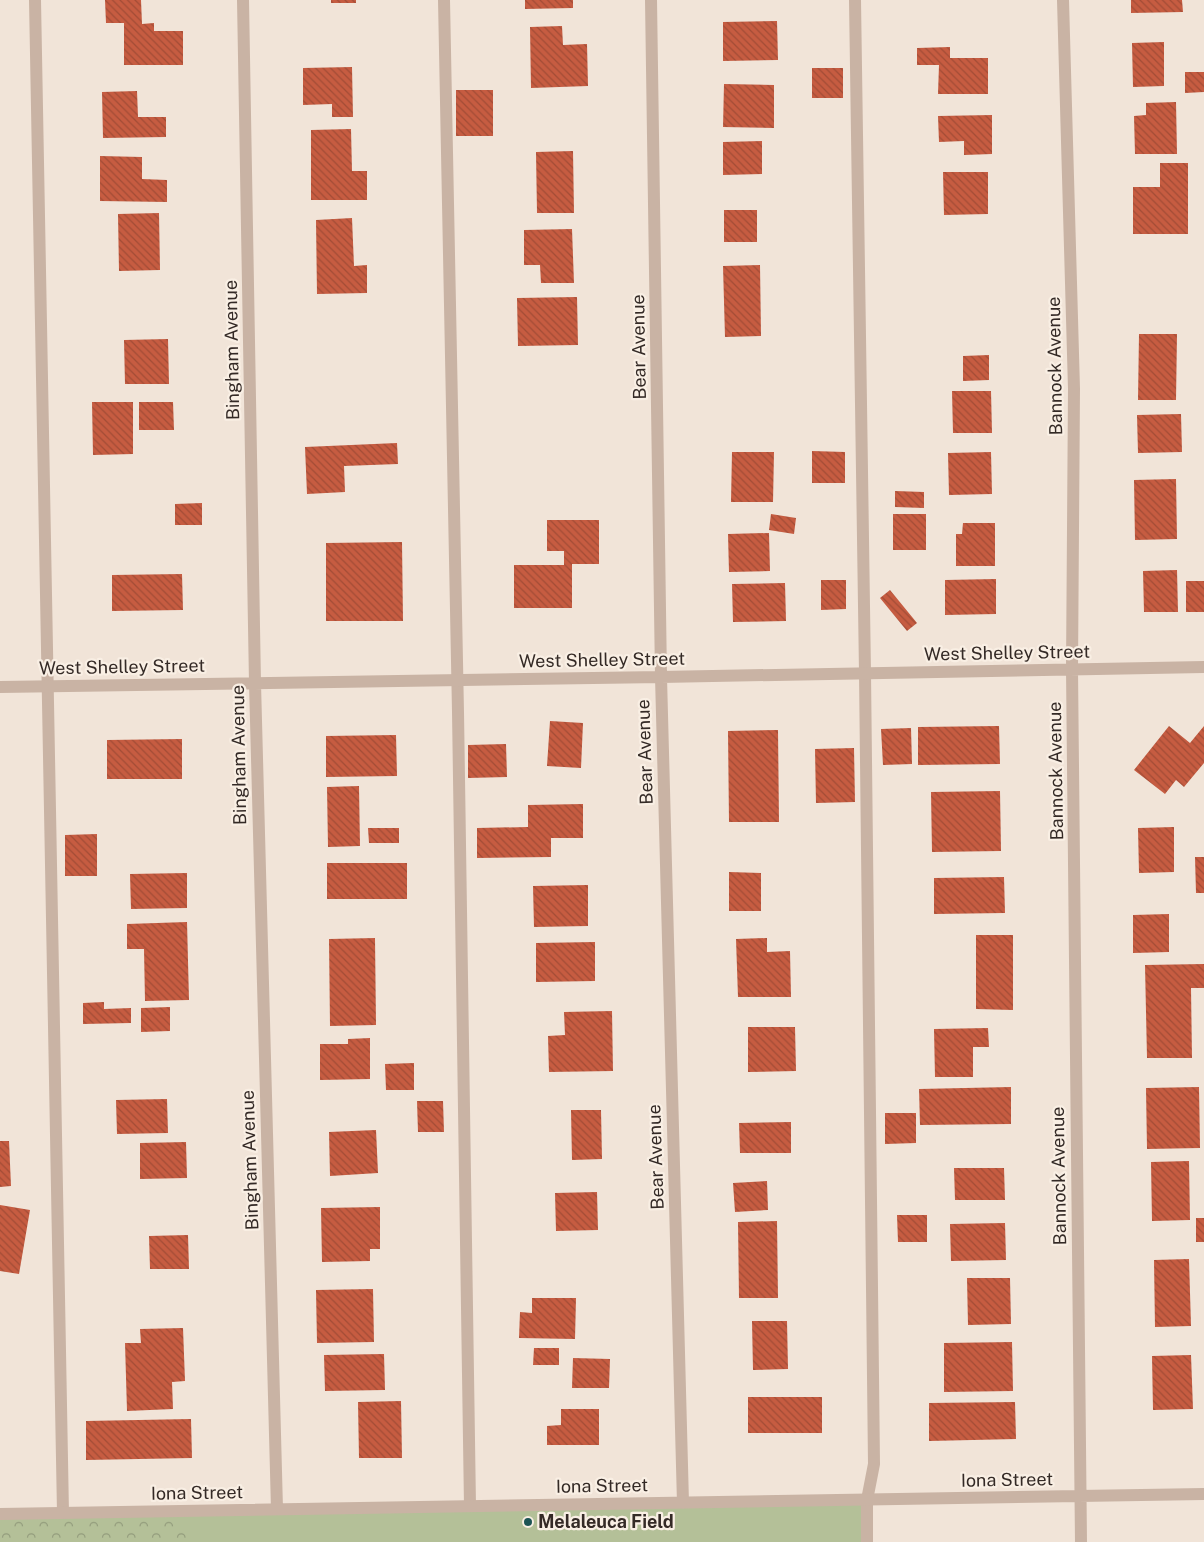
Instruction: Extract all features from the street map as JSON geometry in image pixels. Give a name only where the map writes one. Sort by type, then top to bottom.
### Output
[{"type":"street","points":[[35,0],[63,1513]]},
{"type":"street","name":"Bingham Avenue","points":[[243,0],[255,683],[277,1509]]},
{"type":"street","points":[[444,0],[470,1506]]},
{"type":"street","name":"Bear Avenue","points":[[651,0],[661,677],[683,1503]]},
{"type":"street","points":[[855,0],[874,1454],[874,1464],[867,1500],[868,1542]]},
{"type":"street","name":"Bannock Avenue","points":[[1063,0],[1074,389],[1072,669],[1080,1542]]},
{"type":"street","name":"West Shelley Street","points":[[0,686],[1204,667]]},
{"type":"street","name":"Iona Street","points":[[0,1514],[1204,1494]]},
{"type":"green space","name":"Melaleuca Field","points":[[867,1500],[867,1542],[189,1542],[189,1511]]},
{"type":"green space","points":[[189,1511],[189,1542],[0,1542],[0,1514]]},
{"type":"building","points":[[105,0],[141,0],[142,24],[154,23],[154,31],[183,31],[183,65],[124,65],[124,23],[106,23]]},
{"type":"building","points":[[331,0],[356,0],[356,3],[331,3]]},
{"type":"building","points":[[525,0],[573,0],[573,8],[525,9]]},
{"type":"building","points":[[1131,0],[1182,0],[1183,12],[1131,13]]},
{"type":"building","points":[[777,21],[778,60],[723,61],[723,22]]},
{"type":"building","points":[[562,26],[563,45],[587,44],[588,86],[531,88],[530,27]]},
{"type":"building","points":[[1164,42],[1164,86],[1133,87],[1132,43]]},
{"type":"building","points":[[950,47],[950,58],[988,58],[988,94],[938,94],[939,65],[917,65],[917,48]]},
{"type":"building","points":[[352,67],[353,117],[332,117],[332,104],[303,105],[303,68]]},
{"type":"building","points":[[812,68],[843,68],[843,98],[812,98]]},
{"type":"building","points":[[1185,72],[1204,72],[1204,92],[1185,93]]},
{"type":"building","points":[[724,84],[774,85],[774,128],[723,127]]},
{"type":"building","points":[[456,90],[493,90],[493,136],[456,136]]},
{"type":"building","points":[[137,91],[138,117],[166,117],[166,137],[103,138],[102,92]]},
{"type":"building","points":[[1176,102],[1177,154],[1135,154],[1134,116],[1146,115],[1146,103]]},
{"type":"building","points":[[992,115],[992,154],[964,155],[964,141],[939,142],[938,116]]},
{"type":"building","points":[[351,129],[352,171],[367,171],[367,200],[311,200],[311,130]]},
{"type":"building","points":[[762,141],[762,174],[723,175],[723,142]]},
{"type":"building","points":[[573,151],[574,213],[537,213],[536,152]]},
{"type":"building","points":[[100,156],[142,157],[142,179],[167,180],[167,202],[100,201]]},
{"type":"building","points":[[1160,163],[1188,163],[1188,234],[1133,234],[1133,187],[1160,187]]},
{"type":"building","points":[[943,172],[988,172],[988,214],[944,215]]},
{"type":"building","points":[[724,210],[757,210],[757,242],[724,242]]},
{"type":"building","points":[[159,213],[160,270],[119,271],[118,214]]},
{"type":"building","points":[[352,218],[354,266],[367,265],[367,293],[317,294],[316,220]]},
{"type":"building","points":[[572,229],[574,283],[541,283],[540,265],[524,265],[524,230]]},
{"type":"building","points":[[760,265],[761,336],[725,337],[723,266]]},
{"type":"building","points":[[577,297],[578,345],[518,346],[517,298]]},
{"type":"building","points":[[1139,334],[1177,334],[1176,400],[1138,400]]},
{"type":"building","points":[[168,339],[169,384],[125,384],[124,340]]},
{"type":"building","points":[[989,355],[989,380],[963,381],[963,356]]},
{"type":"building","points":[[952,391],[991,391],[992,433],[953,433]]},
{"type":"building","points":[[92,402],[133,402],[133,454],[93,455]]},
{"type":"building","points":[[139,402],[173,402],[174,430],[139,430]]},
{"type":"building","points":[[1181,414],[1182,452],[1138,453],[1137,415]]},
{"type":"building","points":[[397,443],[398,464],[344,466],[345,492],[307,494],[305,447]]},
{"type":"building","points":[[812,451],[845,452],[845,483],[812,483]]},
{"type":"building","points":[[732,452],[774,452],[773,502],[731,502]]},
{"type":"building","points":[[991,452],[992,494],[949,495],[948,453]]},
{"type":"building","points":[[1176,479],[1177,539],[1135,540],[1134,480]]},
{"type":"building","points":[[895,491],[924,492],[924,508],[895,507]]},
{"type":"building","points":[[202,503],[202,525],[175,525],[175,504]]},
{"type":"building","points":[[771,514],[796,518],[794,534],[769,530]]},
{"type":"building","points":[[893,514],[926,514],[926,550],[893,550]]},
{"type":"building","points":[[547,520],[599,520],[599,564],[572,564],[572,608],[514,608],[514,565],[564,565],[564,551],[547,551]]},
{"type":"building","points":[[963,523],[995,523],[995,566],[956,566],[956,534],[962,534]]},
{"type":"building","points":[[769,533],[770,571],[729,572],[728,534]]},
{"type":"building","points":[[402,542],[403,621],[326,621],[326,543]]},
{"type":"building","points":[[1177,570],[1178,612],[1144,612],[1143,571]]},
{"type":"building","points":[[182,574],[183,610],[112,611],[112,575]]},
{"type":"building","points":[[996,579],[996,614],[945,615],[945,580]]},
{"type":"building","points":[[821,580],[846,580],[846,609],[821,610]]},
{"type":"building","points":[[1186,581],[1204,581],[1204,612],[1186,612]]},
{"type":"building","points":[[785,583],[786,621],[733,622],[732,584]]},
{"type":"building","points":[[890,590],[917,623],[907,631],[880,598]]},
{"type":"building","points":[[550,721],[583,723],[581,768],[547,766]]},
{"type":"building","points":[[999,726],[1000,764],[918,765],[918,727]]},
{"type":"building","points":[[1169,726],[1190,743],[1204,726],[1204,763],[1184,787],[1176,780],[1165,794],[1134,770]]},
{"type":"building","points":[[911,728],[912,764],[883,765],[881,729]]},
{"type":"building","points":[[778,730],[779,822],[729,822],[728,731]]},
{"type":"building","points":[[396,735],[397,776],[326,777],[326,736]]},
{"type":"building","points":[[182,739],[182,779],[107,779],[107,740]]},
{"type":"building","points":[[506,744],[507,777],[468,778],[468,745]]},
{"type":"building","points":[[854,748],[855,802],[816,803],[815,749]]},
{"type":"building","points":[[359,786],[360,846],[328,847],[327,787]]},
{"type":"building","points":[[1000,791],[1001,851],[932,852],[931,792]]},
{"type":"building","points":[[583,804],[583,838],[551,838],[551,857],[477,858],[477,828],[528,827],[528,805]]},
{"type":"building","points":[[1174,827],[1174,872],[1139,873],[1138,828]]},
{"type":"building","points":[[368,828],[399,828],[399,843],[369,843]]},
{"type":"building","points":[[97,834],[97,876],[65,876],[65,835]]},
{"type":"building","points":[[1195,857],[1204,857],[1204,893],[1196,893]]},
{"type":"building","points":[[327,863],[407,863],[407,899],[327,899]]},
{"type":"building","points":[[729,872],[761,873],[761,911],[729,911]]},
{"type":"building","points":[[187,873],[187,908],[131,909],[130,874]]},
{"type":"building","points":[[1004,877],[1005,913],[934,914],[934,878]]},
{"type":"building","points":[[588,885],[588,926],[534,927],[533,886]]},
{"type":"building","points":[[1169,914],[1169,952],[1133,953],[1133,915]]},
{"type":"building","points":[[187,922],[189,1000],[145,1001],[144,949],[127,949],[127,924]]},
{"type":"building","points":[[976,935],[1013,935],[1013,1010],[976,1009]]},
{"type":"building","points":[[375,938],[376,1025],[330,1026],[329,939]]},
{"type":"building","points":[[767,938],[767,952],[790,951],[791,997],[738,997],[736,939]]},
{"type":"building","points":[[595,942],[595,981],[536,982],[536,943]]},
{"type":"building","points":[[1204,964],[1204,988],[1191,988],[1192,1058],[1147,1058],[1145,965]]},
{"type":"building","points":[[104,1002],[104,1009],[131,1008],[131,1023],[83,1024],[83,1003]]},
{"type":"building","points":[[170,1007],[170,1031],[141,1032],[141,1008]]},
{"type":"building","points":[[612,1011],[613,1071],[549,1072],[548,1036],[565,1035],[564,1012]]},
{"type":"building","points":[[748,1027],[795,1027],[796,1071],[748,1072]]},
{"type":"building","points":[[988,1028],[989,1047],[973,1047],[973,1077],[935,1077],[934,1029]]},
{"type":"building","points":[[370,1038],[370,1079],[320,1080],[320,1044],[348,1044],[348,1039]]},
{"type":"building","points":[[414,1063],[414,1090],[386,1090],[385,1064]]},
{"type":"building","points":[[1011,1087],[1011,1124],[920,1125],[919,1089]]},
{"type":"building","points":[[1199,1087],[1200,1148],[1147,1149],[1146,1088]]},
{"type":"building","points":[[167,1099],[168,1133],[117,1134],[116,1100]]},
{"type":"building","points":[[417,1101],[443,1101],[444,1132],[418,1132]]},
{"type":"building","points":[[571,1110],[601,1110],[602,1159],[572,1160]]},
{"type":"building","points":[[885,1113],[916,1113],[916,1143],[885,1144]]},
{"type":"building","points":[[791,1122],[791,1153],[740,1153],[739,1123]]},
{"type":"building","points":[[376,1130],[378,1173],[330,1176],[329,1132]]},
{"type":"building","points":[[0,1141],[9,1141],[11,1186],[0,1187]]},
{"type":"building","points":[[186,1142],[187,1178],[140,1179],[140,1143]]},
{"type":"building","points":[[1189,1161],[1190,1220],[1152,1221],[1151,1162]]},
{"type":"building","points":[[954,1168],[1004,1168],[1005,1200],[955,1200]]},
{"type":"building","points":[[767,1181],[768,1210],[735,1212],[733,1183]]},
{"type":"building","points":[[597,1192],[598,1230],[556,1231],[555,1193]]},
{"type":"building","points":[[0,1205],[30,1210],[19,1274],[0,1271]]},
{"type":"building","points":[[380,1207],[380,1249],[370,1249],[370,1261],[322,1262],[321,1208]]},
{"type":"building","points":[[897,1215],[927,1215],[927,1242],[898,1242]]},
{"type":"building","points":[[1196,1218],[1204,1218],[1204,1242],[1196,1242]]},
{"type":"building","points":[[777,1221],[778,1298],[739,1298],[738,1222]]},
{"type":"building","points":[[1005,1223],[1006,1260],[951,1261],[950,1224]]},
{"type":"building","points":[[188,1235],[189,1269],[150,1269],[149,1236]]},
{"type":"building","points":[[1189,1259],[1191,1326],[1155,1327],[1154,1260]]},
{"type":"building","points":[[967,1278],[1010,1278],[1011,1324],[968,1325]]},
{"type":"building","points":[[373,1289],[374,1342],[317,1343],[316,1290]]},
{"type":"building","points":[[532,1298],[576,1298],[575,1339],[519,1338],[520,1312],[532,1313]]},
{"type":"building","points":[[752,1321],[787,1321],[788,1369],[753,1370]]},
{"type":"building","points":[[183,1328],[185,1381],[172,1382],[173,1409],[127,1411],[125,1343],[141,1343],[140,1329]]},
{"type":"building","points":[[1012,1342],[1013,1391],[944,1392],[944,1343]]},
{"type":"building","points":[[534,1348],[559,1348],[559,1365],[533,1365]]},
{"type":"building","points":[[384,1354],[385,1390],[325,1391],[324,1355]]},
{"type":"building","points":[[1191,1355],[1193,1409],[1153,1410],[1152,1356]]},
{"type":"building","points":[[573,1358],[610,1359],[609,1388],[572,1388]]},
{"type":"building","points":[[748,1397],[822,1397],[822,1433],[748,1433]]},
{"type":"building","points":[[401,1401],[402,1458],[359,1458],[358,1402]]},
{"type":"building","points":[[1015,1402],[1016,1439],[929,1441],[929,1403]]},
{"type":"building","points":[[561,1409],[599,1409],[599,1445],[547,1445],[547,1426],[561,1425]]},
{"type":"building","points":[[191,1419],[192,1458],[86,1460],[86,1421]]},
{"type":"place","name":"Melaleuca Field","points":[[528,1522]]}]
